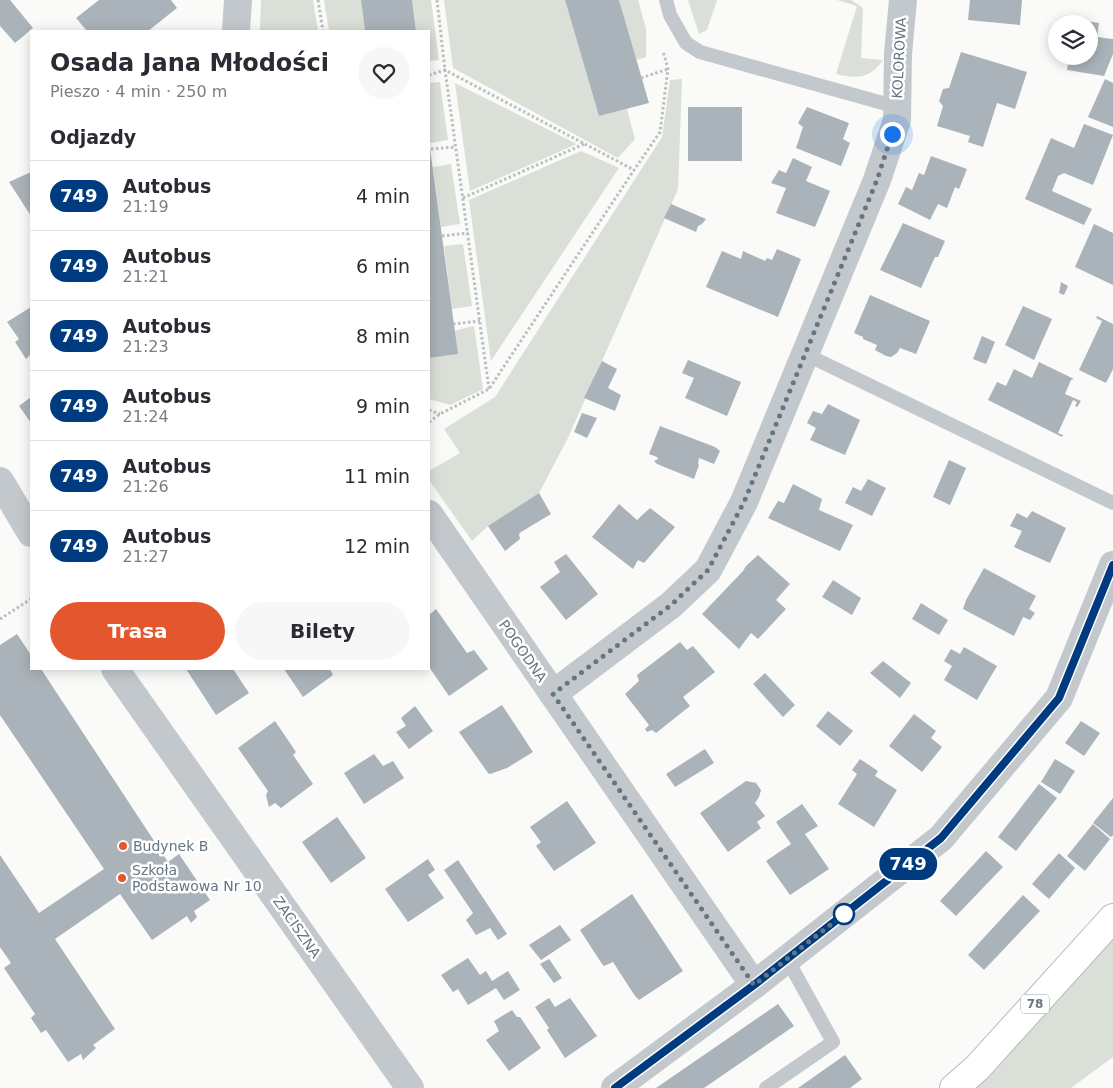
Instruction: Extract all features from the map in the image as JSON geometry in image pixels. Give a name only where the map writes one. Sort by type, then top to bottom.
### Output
[{"type":"main road","name":"78","points":[[954,1088],[977,1068],[1113,918]]},
{"type":"street","points":[[236,30],[238,0]]},
{"type":"street","name":"KOLOROWA","points":[[553,694],[671,605],[708,570],[744,502],[877,180],[896,120],[902,0]]},
{"type":"street","points":[[0,481],[30,530]]},
{"type":"street","name":"POGODNA","points":[[430,515],[754,985]]},
{"type":"street","points":[[615,1088],[754,985],[941,838],[1059,698],[1113,565]]},
{"type":"street","name":"ZACISZNA","points":[[116,670],[410,1088]]},
{"type":"lane","points":[[666,0],[670,15],[686,43],[700,52],[897,107]]},
{"type":"lane","points":[[805,354],[1113,503]]},
{"type":"lane","points":[[766,1088],[833,1042],[787,958]]},
{"type":"path","points":[[318,0],[323,30]]},
{"type":"path","points":[[437,0],[489,389]]},
{"type":"path","points":[[430,421],[440,414],[489,389],[660,132],[668,69],[641,78]]},
{"type":"path","points":[[430,75],[445,70],[634,170]]},
{"type":"path","points":[[463,198],[585,144]]},
{"type":"path","points":[[431,148],[456,146]]},
{"type":"path","points":[[442,236],[468,233]]},
{"type":"path","points":[[454,324],[480,321]]},
{"type":"path","points":[[430,410],[440,414]]},
{"type":"path","points":[[0,619],[30,600]]},
{"type":"shaded area","points":[[261,0],[313,0],[318,30],[260,30]]},
{"type":"shaded area","points":[[324,0],[361,0],[365,30],[329,30]]},
{"type":"shaded area","points":[[412,0],[431,0],[439,60],[430,61],[430,30],[416,30]]},
{"type":"shaded area","points":[[444,0],[565,0],[599,115],[627,109],[635,139],[618,158],[453,68]]},
{"type":"shaded area","points":[[638,0],[646,29],[646,57],[636,60],[619,1]]},
{"type":"shaded area","points":[[688,0],[717,0],[707,30],[699,34]]},
{"type":"shaded area","points":[[837,0],[851,0],[863,8],[861,58],[883,60],[873,71],[863,76],[850,77],[836,74],[857,6]]},
{"type":"shaded area","points":[[682,79],[678,189],[568,438],[539,493],[488,526],[472,541],[430,481],[430,470],[460,453],[444,429],[495,397],[662,137],[670,80]]},
{"type":"shaded area","points":[[440,82],[448,140],[430,143],[430,83]]},
{"type":"shaded area","points":[[455,83],[577,144],[470,191]]},
{"type":"shaded area","points":[[581,151],[619,168],[491,361],[469,200]]},
{"type":"shaded area","points":[[451,164],[460,224],[441,227],[433,167]]},
{"type":"shaded area","points":[[463,244],[472,306],[452,309],[444,246]]},
{"type":"shaded area","points":[[474,326],[483,389],[450,405],[430,399],[430,358],[457,354],[454,331]]},
{"type":"shaded area","points":[[1113,939],[1113,1057],[1071,1088],[971,1088]]},
{"type":"building","points":[[0,0],[10,0],[33,28],[15,43],[0,26]]},
{"type":"building","points":[[99,0],[171,0],[177,8],[149,30],[86,30],[76,18]]},
{"type":"building","points":[[361,0],[412,0],[416,30],[365,30]]},
{"type":"building","points":[[565,0],[619,0],[649,103],[599,116]]},
{"type":"building","points":[[970,0],[1022,0],[1020,25],[968,20]]},
{"type":"building","points":[[1098,37],[1113,39],[1113,54],[1104,76],[1067,70],[1068,65],[1098,65]]},
{"type":"building","points":[[961,52],[1027,72],[1015,109],[997,103],[983,147],[968,142],[970,136],[937,126],[943,106],[939,101],[943,89],[949,88]]},
{"type":"building","points":[[1105,79],[1113,83],[1113,127],[1088,117]]},
{"type":"building","points":[[688,107],[742,107],[742,161],[688,161]]},
{"type":"building","points":[[807,107],[849,123],[843,139],[850,143],[841,166],[796,148],[803,127],[798,123]]},
{"type":"building","points":[[1084,124],[1113,135],[1093,185],[1064,173],[1058,176],[1052,191],[1092,209],[1084,225],[1025,199],[1051,138],[1074,148]]},
{"type":"building","points":[[430,148],[458,354],[430,358]]},
{"type":"building","points":[[931,156],[967,169],[959,189],[955,187],[947,208],[938,204],[930,220],[898,204],[906,187],[912,190],[919,173],[924,175]]},
{"type":"building","points":[[793,158],[812,167],[806,181],[830,191],[815,227],[776,213],[786,188],[771,183],[779,170],[786,173]]},
{"type":"building","points":[[30,172],[30,214],[9,182]]},
{"type":"building","points":[[671,204],[706,219],[698,226],[696,232],[664,218]]},
{"type":"building","points":[[903,223],[945,241],[938,257],[935,257],[921,288],[880,270]]},
{"type":"building","points":[[1094,224],[1113,233],[1113,285],[1075,267]]},
{"type":"building","points":[[777,249],[801,259],[778,317],[706,287],[722,251],[741,259],[743,251],[765,261],[767,258],[772,260]]},
{"type":"building","points":[[1061,282],[1068,286],[1064,295],[1059,293]]},
{"type":"building","points":[[870,295],[930,321],[916,354],[900,348],[891,357],[886,356],[875,350],[877,345],[854,333]]},
{"type":"building","points":[[1023,306],[1052,319],[1034,360],[1005,345]]},
{"type":"building","points":[[30,308],[30,355],[26,359],[15,342],[19,339],[7,322]]},
{"type":"building","points":[[1097,316],[1113,324],[1113,369],[1106,383],[1079,370],[1102,321],[1096,318]]},
{"type":"building","points":[[982,336],[995,342],[986,364],[973,359]]},
{"type":"building","points":[[688,360],[741,382],[727,416],[685,398],[694,378],[682,373]]},
{"type":"building","points":[[602,361],[617,369],[608,388],[621,395],[615,411],[584,398]]},
{"type":"building","points":[[1039,362],[1074,379],[1071,380],[1065,394],[1081,401],[1077,407],[1075,406],[1077,402],[1073,400],[1058,433],[1063,435],[1062,437],[988,400],[997,382],[1006,386],[1014,369],[1032,378]]},
{"type":"building","points":[[30,398],[30,422],[19,406]]},
{"type":"building","points":[[828,404],[860,420],[845,455],[810,440],[816,428],[807,423],[813,411],[822,414]]},
{"type":"building","points":[[582,413],[597,418],[587,438],[574,432]]},
{"type":"building","points":[[660,426],[715,447],[720,451],[714,464],[699,458],[699,465],[694,479],[657,464],[654,461],[658,459],[657,457],[649,454]]},
{"type":"building","points":[[949,460],[966,468],[950,505],[933,497]]},
{"type":"building","points":[[868,479],[886,488],[872,516],[845,503],[853,487],[861,491]]},
{"type":"building","points":[[793,484],[822,499],[819,510],[853,525],[840,551],[768,518],[778,501],[784,503]]},
{"type":"building","points":[[539,493],[551,514],[521,532],[519,534],[520,539],[505,551],[488,526]]},
{"type":"building","points":[[619,504],[637,520],[650,508],[675,527],[644,563],[638,560],[633,569],[592,537]]},
{"type":"building","points":[[1032,511],[1066,528],[1050,563],[1014,547],[1022,531],[1010,526],[1017,513],[1027,518]]},
{"type":"building","points":[[566,554],[598,594],[566,620],[540,587],[560,572],[554,562]]},
{"type":"building","points":[[758,555],[790,584],[776,600],[786,609],[758,639],[751,633],[739,649],[702,614]]},
{"type":"building","points":[[984,568],[1036,596],[1029,609],[1035,613],[1030,620],[1023,617],[1014,636],[963,609]]},
{"type":"building","points":[[833,580],[861,598],[852,615],[822,597]]},
{"type":"building","points":[[921,603],[948,620],[939,635],[912,619]]},
{"type":"building","points":[[436,609],[467,653],[474,650],[488,669],[449,696],[430,668],[430,614]]},
{"type":"building","name":"Budynek B","points":[[17,634],[30,654],[30,670],[42,670],[168,862],[179,854],[210,900],[194,911],[197,917],[191,923],[187,916],[152,940],[120,894],[55,939],[115,1029],[93,1045],[96,1048],[83,1060],[81,1054],[68,1062],[46,1030],[41,1033],[31,1018],[35,1014],[4,968],[11,963],[0,947],[0,855],[39,913],[104,869],[0,715],[0,645]]},
{"type":"building","points":[[680,642],[687,650],[693,646],[715,672],[683,697],[690,706],[656,733],[652,730],[647,732],[645,729],[649,725],[625,694],[639,681],[637,675]]},
{"type":"building","points":[[964,647],[997,666],[977,700],[944,680],[952,666],[944,661],[951,649],[960,654]]},
{"type":"building","points":[[883,661],[911,683],[900,698],[870,673]]},
{"type":"building","points":[[187,670],[234,670],[249,693],[216,715]]},
{"type":"building","points":[[285,670],[330,670],[333,675],[303,697]]},
{"type":"building","points":[[765,673],[795,705],[783,717],[753,684]]},
{"type":"building","points":[[502,705],[533,752],[507,768],[490,774],[459,732]]},
{"type":"building","points":[[415,706],[433,731],[409,749],[396,732],[406,726],[401,718]]},
{"type":"building","points":[[828,711],[853,731],[840,746],[816,726]]},
{"type":"building","points":[[914,714],[936,731],[931,738],[942,747],[922,772],[889,746]]},
{"type":"building","points":[[275,721],[296,752],[293,755],[313,784],[281,808],[275,803],[269,807],[266,795],[268,791],[238,748]]},
{"type":"building","points":[[1081,721],[1100,733],[1084,756],[1065,743]]},
{"type":"building","points":[[705,749],[714,763],[675,787],[666,774]]},
{"type":"building","points":[[374,754],[383,766],[393,761],[404,778],[364,804],[344,773]]},
{"type":"building","points":[[860,759],[878,771],[875,776],[897,790],[874,827],[838,804],[857,774],[852,770]]},
{"type":"building","points":[[1055,759],[1075,771],[1060,794],[1041,782]]},
{"type":"building","points":[[746,781],[756,783],[761,790],[755,803],[765,816],[757,822],[761,828],[728,852],[700,813]]},
{"type":"building","points":[[1039,784],[1057,798],[1016,851],[998,837]]},
{"type":"building","points":[[1113,798],[1113,835],[1111,837],[1093,823]]},
{"type":"building","points":[[567,801],[596,843],[554,871],[536,846],[541,842],[530,827]]},
{"type":"building","points":[[802,804],[818,826],[805,834],[829,869],[790,895],[766,861],[791,844],[776,822]]},
{"type":"building","points":[[337,817],[366,858],[331,883],[302,842]]},
{"type":"building","points":[[1093,824],[1110,839],[1085,871],[1067,856]]},
{"type":"building","points":[[986,851],[1003,867],[956,916],[940,901]]},
{"type":"building","points":[[1059,853],[1075,868],[1049,899],[1032,884]]},
{"type":"building","points":[[428,859],[435,870],[428,875],[444,898],[408,922],[385,889]]},
{"type":"building","points":[[458,860],[507,934],[498,940],[490,928],[476,935],[466,920],[473,913],[444,870]]},
{"type":"building","points":[[632,894],[683,971],[639,1000],[613,962],[604,966],[602,964],[580,930]]},
{"type":"building","points":[[1023,895],[1040,911],[984,970],[968,955]]},
{"type":"building","points":[[560,925],[571,940],[541,960],[529,945]]},
{"type":"building","points":[[468,958],[480,975],[486,971],[492,981],[508,971],[520,990],[504,1000],[496,988],[468,1005],[458,989],[453,992],[441,975]]},
{"type":"building","points":[[549,959],[562,978],[554,983],[540,964]]},
{"type":"building","points":[[549,998],[555,1007],[570,998],[597,1036],[565,1058],[535,1007]]},
{"type":"building","points":[[778,1004],[794,1026],[704,1088],[656,1088]]},
{"type":"building","points":[[512,1010],[517,1017],[520,1017],[541,1048],[509,1071],[486,1040],[499,1031],[494,1021]]},
{"type":"building","points":[[845,1055],[862,1079],[850,1088],[798,1088]]},
{"type":"bus line","name":"749","points":[[615,1088],[754,985],[941,838],[1059,698],[1113,565]]},
{"type":"place","name":"Budynek B","points":[[123,846]]},
{"type":"place","name":"Szkoła Podstawowa Nr 10","points":[[122,878]]},
{"type":"route","points":[[844,914],[754,985],[553,694],[671,605],[708,570],[744,502],[877,180],[892,134]]}]
